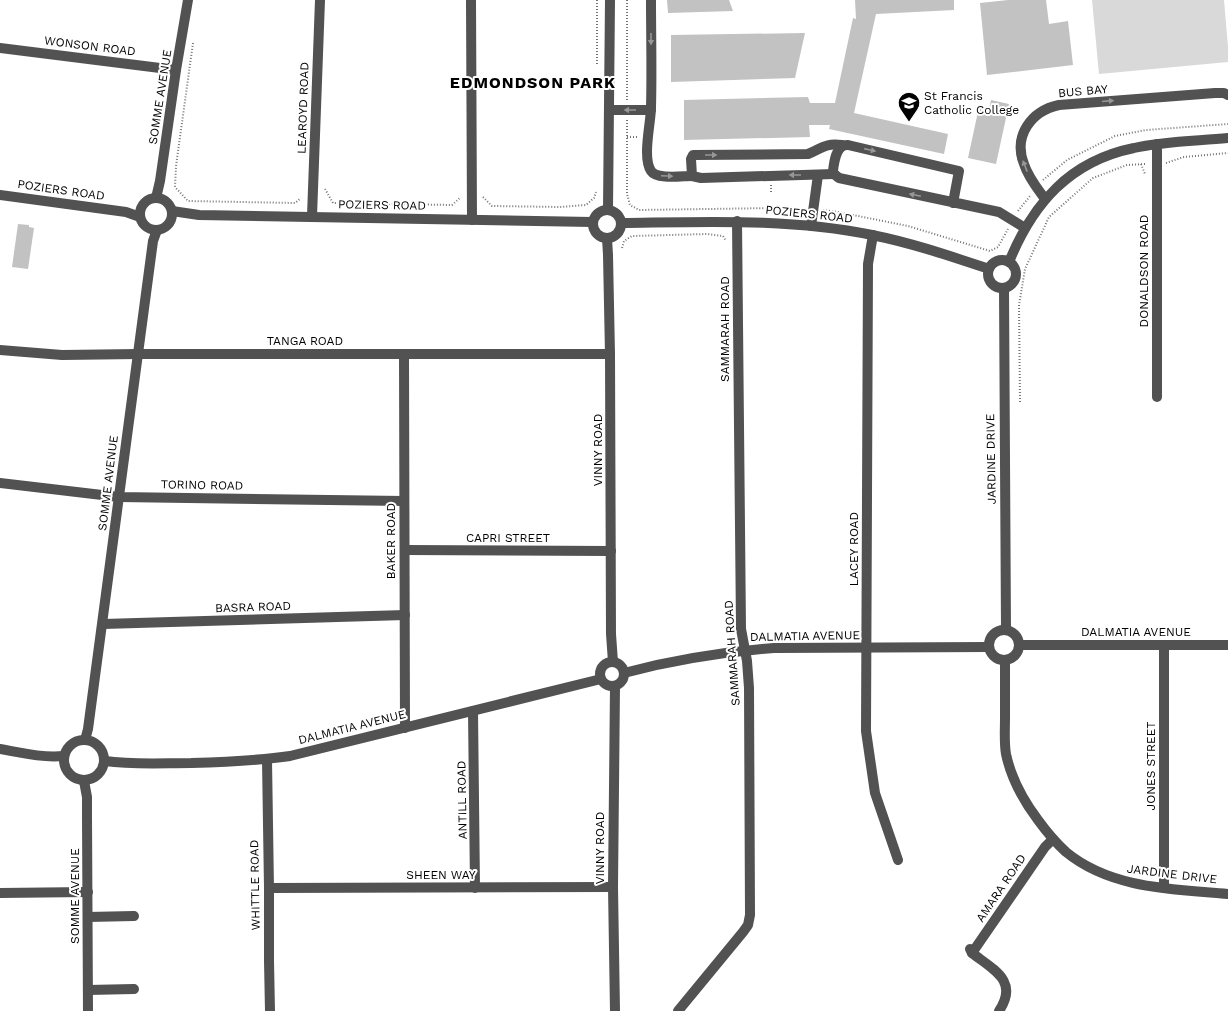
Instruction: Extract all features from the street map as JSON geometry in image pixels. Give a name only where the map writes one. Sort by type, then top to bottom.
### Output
[{"type":"street","name":"SOMME AVENUE","points":[[156,198],[160,181],[188,0]]},
{"type":"street","name":"LEAROYD ROAD","points":[[312,216],[320,0]]},
{"type":"street","points":[[471,0],[472,220]]},
{"type":"street","points":[[608,209],[610,0]]},
{"type":"street","points":[[651,0],[651,110],[647,137],[648,165],[650,171],[655,175],[664,177],[692,176],[701,178],[834,174]]},
{"type":"street","name":"WONSON ROAD","points":[[0,48],[176,70]]},
{"type":"street","name":"BUS BAY","points":[[1045,199],[1026,171],[1021,154],[1024,132],[1030,121],[1048,108],[1059,105],[1215,92],[1228,95]]},
{"type":"street","points":[[609,110],[651,110]]},
{"type":"street","points":[[1009,262],[1024,228],[1045,199],[1055,188],[1070,176],[1090,163],[1134,148],[1157,144],[1228,138]]},
{"type":"street","points":[[692,176],[691,159],[693,155],[808,154],[823,146],[831,144],[848,145],[960,171],[953,203]]},
{"type":"street","name":"DONALDSON ROAD","points":[[1157,144],[1157,398]]},
{"type":"street","points":[[842,145],[838,148],[833,168],[834,174],[839,178],[999,212],[1024,228]]},
{"type":"street","points":[[811,226],[818,175]]},
{"type":"street","name":"POZIERS ROAD","points":[[0,194],[126,212],[140,218]]},
{"type":"street","points":[[156,198],[166,202],[172,211],[172,217],[167,226],[156,230],[146,227],[140,218],[142,207],[150,200],[156,198]]},
{"type":"street","points":[[608,209],[615,212],[621,219],[622,223],[616,236],[602,238],[594,231],[592,222],[599,212],[608,209]]},
{"type":"street","name":"POZIERS ROAD","points":[[172,211],[199,215],[592,222]]},
{"type":"street","name":"POZIERS ROAD","points":[[622,223],[737,221],[789,223],[873,235],[923,247],[988,269]]},
{"type":"street","name":"SAMMARAH ROAD","points":[[678,1011],[743,932],[749,920],[749,688],[747,661],[741,630],[737,221]]},
{"type":"street","name":"SOMME AVENUE","points":[[85,740],[88,729],[103,624],[153,241],[156,230]]},
{"type":"street","name":"LACEY ROAD","points":[[873,235],[868,264],[866,731],[875,793],[898,860]]},
{"type":"street","name":"VINNY ROAD","points":[[606,238],[608,255],[610,354],[611,634],[613,662]]},
{"type":"street","points":[[1005,260],[1015,268],[1016,277],[1012,285],[1004,289],[994,287],[988,279],[988,269],[997,261],[1005,260]]},
{"type":"street","name":"JARDINE DRIVE","points":[[1004,289],[1006,630]]},
{"type":"street","name":"TANGA ROAD","points":[[0,350],[62,355],[610,354]]},
{"type":"street","name":"BAKER ROAD","points":[[404,355],[405,728]]},
{"type":"street","name":"TORINO ROAD","points":[[0,483],[119,497],[404,501]]},
{"type":"street","name":"CAPRI STREET","points":[[405,550],[611,551]]},
{"type":"street","name":"BASRA ROAD","points":[[103,624],[405,615]]},
{"type":"street","points":[[1006,630],[1016,635],[1019,640],[1018,651],[1015,656],[1005,660],[1000,660],[991,653],[989,647],[991,637],[995,632],[1006,630]]},
{"type":"street","name":"DALMATIA AVENUE","points":[[1019,645],[1228,645]]},
{"type":"street","name":"JONES STREET","points":[[1164,645],[1164,888]]},
{"type":"street","name":"DALMATIA AVENUE","points":[[624,673],[677,661],[745,650],[774,648],[989,647]]},
{"type":"street","name":"JARDINE DRIVE","points":[[1005,660],[1006,755],[1014,780],[1022,795],[1031,810],[1053,839],[1066,852],[1086,865],[1103,874],[1120,880],[1164,888],[1228,894]]},
{"type":"street","points":[[613,662],[620,666],[624,673],[622,681],[615,686],[607,685],[601,679],[600,675],[602,667],[605,664],[613,662]]},
{"type":"street","name":"DALMATIA AVENUE","points":[[105,761],[153,764],[267,760],[290,756],[601,679]]},
{"type":"street","name":"VINNY ROAD","points":[[615,686],[613,887],[615,1011]]},
{"type":"street","name":"ANTILL ROAD","points":[[473,711],[476,888]]},
{"type":"street","points":[[85,740],[100,746],[103,751],[105,761],[102,771],[98,775],[89,780],[78,780],[68,773],[64,762],[64,756],[69,746],[85,740]]},
{"type":"street","points":[[0,749],[36,756],[64,756]]},
{"type":"street","name":"WHITTLE ROAD","points":[[267,760],[270,888],[270,1011]]},
{"type":"street","name":"SOMME AVENUE","points":[[84,780],[87,797],[88,1011]]},
{"type":"street","name":"AMARA ROAD","points":[[999,1011],[1005,1000],[1007,992],[1006,984],[1002,976],[971,951],[1045,847],[1053,839]]},
{"type":"street","name":"SHEEN WAY","points":[[270,888],[613,887]]},
{"type":"street","points":[[0,893],[88,892]]},
{"type":"street","points":[[88,917],[134,916]]},
{"type":"street","points":[[88,990],[134,989]]},
{"type":"path","points":[[596,0],[597,69]]},
{"type":"path","points":[[193,43],[176,166],[175,188],[188,201],[295,203],[303,197]]},
{"type":"path","points":[[1020,402],[1019,304],[1025,269],[1049,217],[1093,178],[1127,166],[1169,163],[1184,157],[1228,153]]},
{"type":"path","points":[[483,190],[483,197],[492,206],[560,207],[586,205],[594,198],[598,187]]},
{"type":"path","points":[[325,189],[333,203],[452,205],[462,197]]},
{"type":"path","points":[[622,248],[624,241],[632,236],[707,234],[723,236],[728,245],[738,244]]},
{"type":"shaded area","points":[[1092,0],[1224,0],[1228,62],[1099,74]]},
{"type":"building","points":[[667,0],[729,0],[733,11],[668,13]]},
{"type":"building","points":[[855,0],[954,0],[954,10],[876,14],[854,113],[948,134],[944,154],[829,129],[830,125],[809,125],[810,137],[684,140],[684,100],[808,97],[810,103],[835,103],[853,18],[856,19]]},
{"type":"building","points":[[1008,0],[1046,0],[1049,24],[1068,21],[1073,65],[987,75],[980,3]]},
{"type":"building","points":[[805,33],[795,78],[671,82],[671,35]]},
{"type":"building","points":[[991,100],[1009,104],[996,164],[968,158],[979,107],[989,109]]},
{"type":"building","points":[[18,224],[29,225],[29,227],[34,228],[28,269],[12,267]]},
{"type":"place","name":"St Francis Catholic College","points":[[909,122]]},
{"type":"district","name":"EDMONDSON PARK","points":[[533,82]]}]
